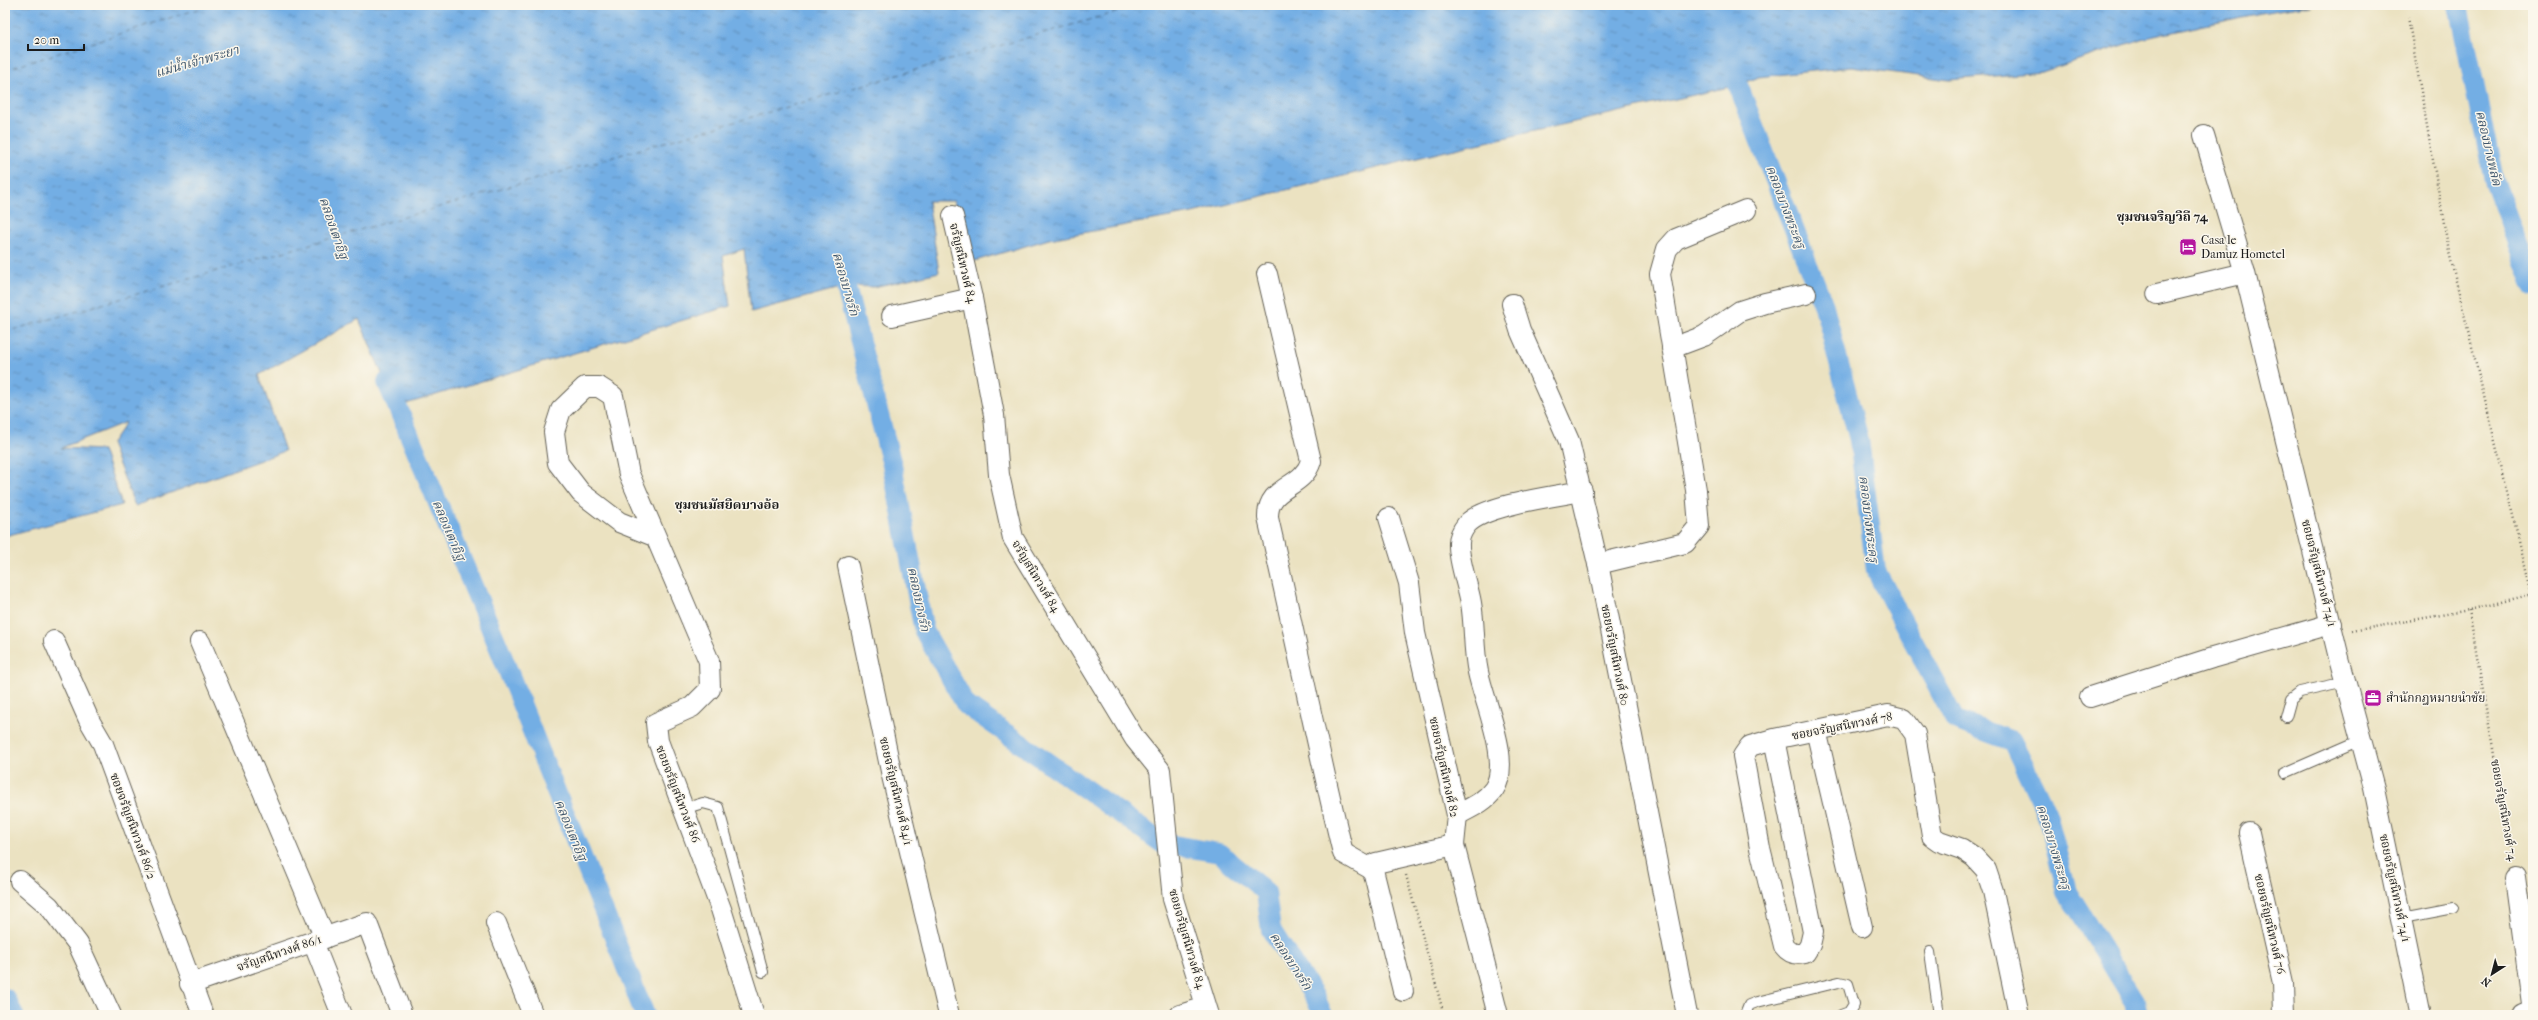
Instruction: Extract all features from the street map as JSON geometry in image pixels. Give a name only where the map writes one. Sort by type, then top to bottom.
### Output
[{"type":"main road","points":[[2523,1015],[2533,1011]]},
{"type":"street","name":"ซอยจรัญสนิทวงศ์ 74/1","points":[[2204,135],[2245,273],[2332,629],[2361,740],[2402,918],[2421,1015]]},
{"type":"street","points":[[1598,564],[1686,543],[1694,535],[1699,526],[1696,490],[1660,274],[1667,249],[1684,234],[1746,210]]},
{"type":"street","name":"จรัญสนิทวงศ์ 84","points":[[953,216],[972,298],[994,415],[999,475],[1013,538],[1135,739],[1160,770],[1169,863]]},
{"type":"street","points":[[2157,294],[2245,273]]},
{"type":"street","points":[[1267,274],[1311,461],[1309,470],[1272,498],[1267,508],[1268,518],[1296,638],[1321,761],[1343,853],[1372,870]]},
{"type":"street","points":[[1672,348],[1704,336],[1740,311],[1765,303],[1806,294]]},
{"type":"street","points":[[892,316],[972,298]]},
{"type":"street","name":"ซอยจรัญสนิทวงศ์ 80","points":[[1512,304],[1520,330],[1569,441],[1582,491],[1598,564],[1687,1015]]},
{"type":"street","name":"ซอยจรัญสนิทวงศ์ 86","points":[[654,536],[619,522],[581,493],[558,463],[554,432],[561,410],[585,387],[599,387],[613,396],[629,474],[654,536],[709,661],[710,689],[692,707],[656,723],[658,741],[721,909],[754,1015]]},
{"type":"street","points":[[1457,815],[1482,801],[1494,789],[1500,769],[1499,752],[1478,671],[1471,604],[1459,544],[1461,533],[1467,524],[1486,512],[1582,491]]},
{"type":"street","name":"ซอยจรัญสนิทวงศ์ 82","points":[[1389,518],[1409,583],[1415,633],[1457,815],[1454,845],[1498,1015]]},
{"type":"street","name":"ซอยจรัญสนิทวงศ์ 84/1","points":[[848,566],[892,776],[948,1015]]},
{"type":"street","points":[[2090,697],[2212,658],[2332,629]]},
{"type":"street","name":"ซอยจรัญสนิทวงศ์ 86/2","points":[[54,641],[86,714],[103,744],[190,984],[203,1015]]},
{"type":"street","points":[[200,642],[319,940],[342,1015]]},
{"type":"street","name":"ซอยจรัญสนิทวงศ์ 78","points":[[1774,739],[1813,932],[1810,945],[1805,953],[1793,953],[1784,946],[1760,848],[1742,761],[1743,756],[1750,746],[1774,739],[1888,715],[1898,716],[1911,726],[1915,734],[1932,836],[1939,841],[1962,849],[1974,857],[1986,870],[1993,891],[2019,1015]]},
{"type":"street","points":[[1816,730],[1862,927]]},
{"type":"street","name":"ซอยจรัญสนิทวงศ์ 76","points":[[2249,833],[2283,983],[2284,1015]]},
{"type":"street","points":[[1403,992],[1372,870],[1376,863],[1388,859],[1454,845]]},
{"type":"street","name":"ซอยจรัญสนิทวงศ์ 84","points":[[1169,863],[1173,899],[1207,1011]]},
{"type":"street","name":"ซอยจรัญสนิทวงศ์ 74","points":[[2515,877],[2533,1011]]},
{"type":"street","points":[[20,881],[50,906],[78,944],[111,1015]]},
{"type":"street","name":"จรัญสนิทวงศ์ 86/1","points":[[190,984],[367,923],[402,1015]]},
{"type":"street","points":[[496,923],[533,1015]]},
{"type":"street","points":[[1180,1015],[1207,1011]]},
{"type":"lane","points":[[2286,718],[2291,699],[2300,692],[2346,682]]},
{"type":"lane","points":[[2285,773],[2361,740]]},
{"type":"lane","points":[[684,809],[703,803],[718,807],[763,972]]},
{"type":"lane","points":[[2402,918],[2454,908]]},
{"type":"lane","points":[[1930,952],[1939,1015]]},
{"type":"lane","points":[[1745,1015],[1749,1005],[1757,1002],[1839,982],[1848,984],[1854,1004],[1850,1012],[1841,1015]]},
{"type":"path","points":[[2332,629],[2469,610],[2533,594],[2449,252],[2408,17]]},
{"type":"path","name":"ซอยจรัญสนิทวงศ์ 74","points":[[2469,610],[2515,877]]},
{"type":"path","points":[[1406,875],[1444,1015]]},
{"type":"water","name":"แม่น้ำเจ้าพระยา","points":[[5,5],[2312,5],[2260,13],[2145,38],[2042,72],[1949,80],[1851,67],[1758,77],[1738,85],[1446,151],[1192,213],[1049,239],[968,263],[954,201],[928,201],[939,272],[874,287],[847,286],[751,312],[744,249],[723,256],[730,306],[396,407],[359,319],[259,375],[285,451],[135,506],[111,444],[126,422],[61,448],[103,450],[122,505],[5,536]]},
{"type":"waterway","name":"คลองบางพระครู","points":[[1719,5],[1738,85],[1824,306],[1859,440],[1876,571],[1955,720],[2012,741],[2047,814],[2067,892],[2135,1002],[2138,1015]]},
{"type":"waterway","name":"คลองบางพลัด","points":[[2458,5],[2494,180],[2533,286]]},
{"type":"waterway","name":"คลองบางรัก","points":[[839,260],[892,465],[924,631],[966,705],[1162,843],[1219,853],[1266,892],[1271,930],[1316,999],[1323,1015]]},
{"type":"waterway","name":"คลองเตาอิฐ","points":[[387,382],[499,648],[645,1015]]},
{"type":"waterway","points":[[5,998],[14,1015]]},
{"type":"ferry route","points":[[5,70],[211,5]]},
{"type":"ferry route","points":[[5,332],[1141,5]]},
{"type":"place","name":"Casa le Damuz Hometel","points":[[2188,247]]},
{"type":"place","name":"สำนักกฎหมายนำชัย","points":[[2373,698]]},
{"type":"district","name":"ชุมชนจริญวิถี 74","points":[[2162,216]]},
{"type":"district","name":"ชุมชนมัสยิดบางอ้อ","points":[[727,504]]}]
